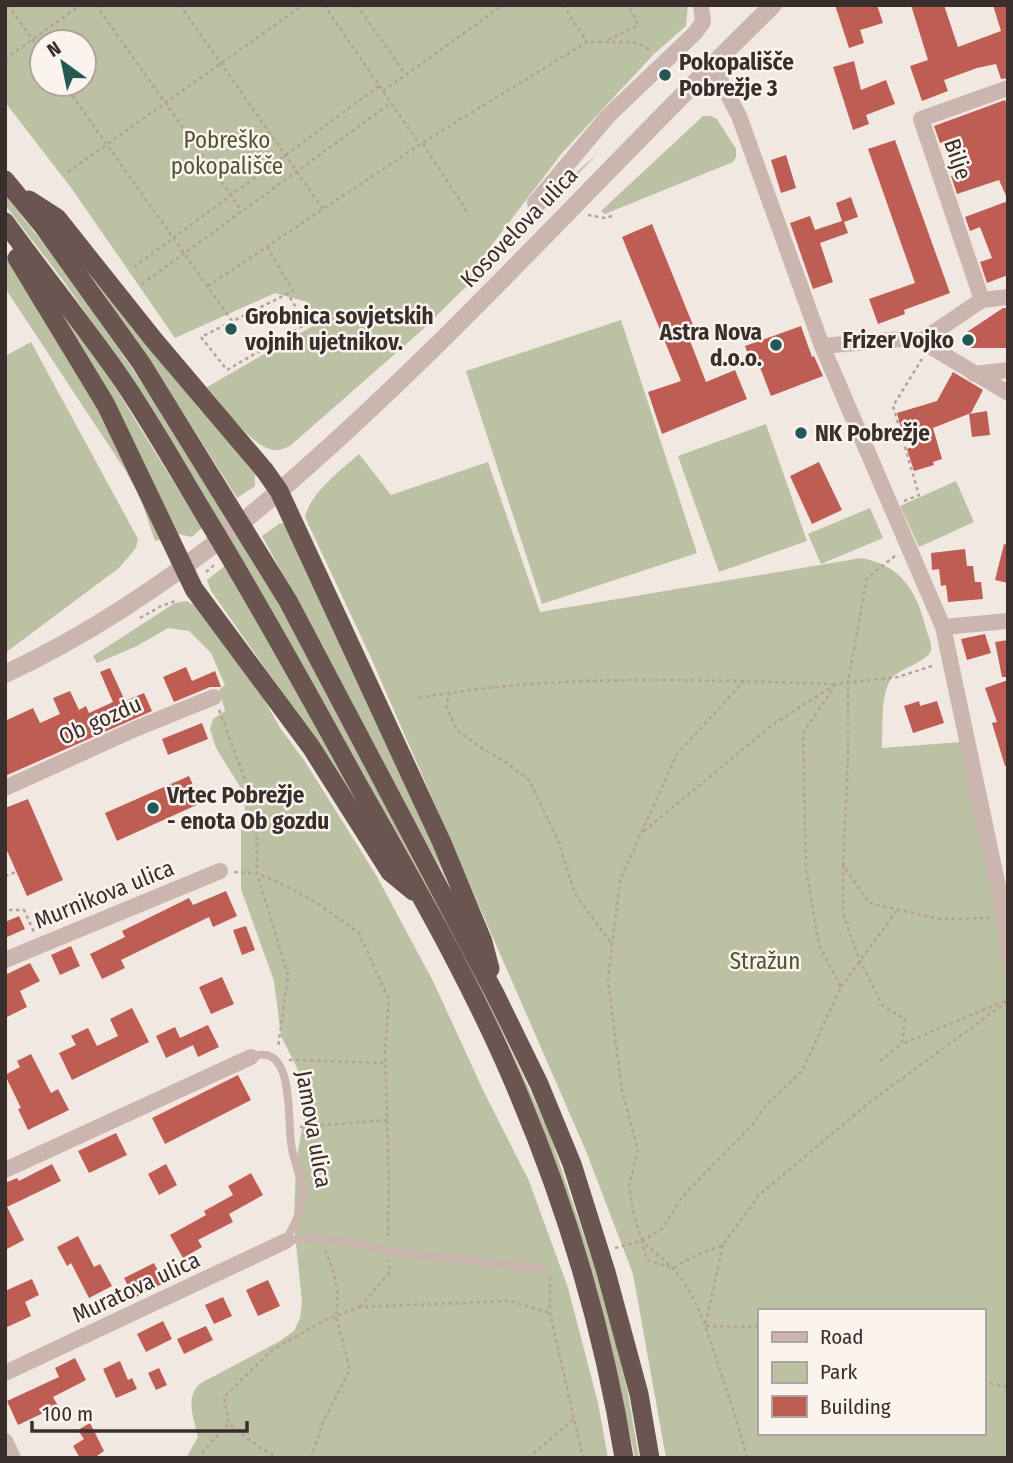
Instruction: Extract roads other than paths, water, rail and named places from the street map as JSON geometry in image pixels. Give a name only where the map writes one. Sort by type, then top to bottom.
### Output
[{"type":"highway","points":[[10,186],[57,218],[271,497],[442,844],[484,942],[495,994]]},
{"type":"highway","points":[[10,186],[43,226],[141,363],[288,601],[495,994],[539,1084],[572,1164],[606,1272],[639,1394],[650,1458]]},
{"type":"highway","points":[[6,224],[15,255],[106,405],[190,562],[194,589],[311,747],[390,872],[422,898]]},
{"type":"highway","points":[[6,224],[119,375],[160,440],[267,618],[422,898],[478,1006],[519,1095],[563,1211],[584,1280],[614,1398],[624,1458]]},
{"type":"street","name":"Kosovelova ulica","points":[[535,203],[608,117],[695,33],[703,22],[701,5]]},
{"type":"street","name":"Kosovelova ulica","points":[[5,674],[66,645],[152,591],[271,497],[359,422],[773,5]]},
{"type":"street","points":[[712,64],[739,116],[821,346],[943,627],[1005,919],[1008,958]]},
{"type":"street","name":"Bilje","points":[[982,300],[921,119],[1008,88]]},
{"type":"street","points":[[925,344],[982,300],[1008,297]]},
{"type":"street","points":[[821,346],[902,339],[925,344],[1008,393]]},
{"type":"street","points":[[974,374],[1008,370]]},
{"type":"street","points":[[943,627],[1008,621]]},
{"type":"street","name":"Ob gozdu","points":[[5,788],[135,729],[215,697]]},
{"type":"street","name":"Murnikova ulica","points":[[5,960],[220,871]]},
{"type":"street","name":"Jamova ulica","points":[[5,1170],[251,1057]]},
{"type":"street","name":"Muratova ulica","points":[[5,1373],[286,1241]]},
{"type":"street","points":[[5,1441],[13,1458]]},
{"type":"lane","name":"Jamova ulica","points":[[251,1057],[264,1054],[276,1060],[281,1066],[285,1084],[289,1128],[304,1199],[286,1241]]},
{"type":"lane","points":[[286,1241],[319,1238],[356,1242],[388,1250],[547,1268]]},
{"type":"place","name":"Pokopališče Pobrežje 3","points":[[665,75]]},
{"type":"place","name":"Grobnica sovjetskih vojnih ujetnikov.","points":[[231,329]]},
{"type":"place","name":"Frizer Vojko","points":[[968,340]]},
{"type":"place","name":"Astra Nova d.o.o.","points":[[776,345]]},
{"type":"place","name":"NK Pobrežje","points":[[801,433]]},
{"type":"place","name":"Vrtec Pobrežje - enota Ob gozdu","points":[[153,808]]},
{"type":"park label","name":"Pobreško pokopališče","points":[[227,153]]},
{"type":"park label","name":"Stražun","points":[[765,961]]}]
